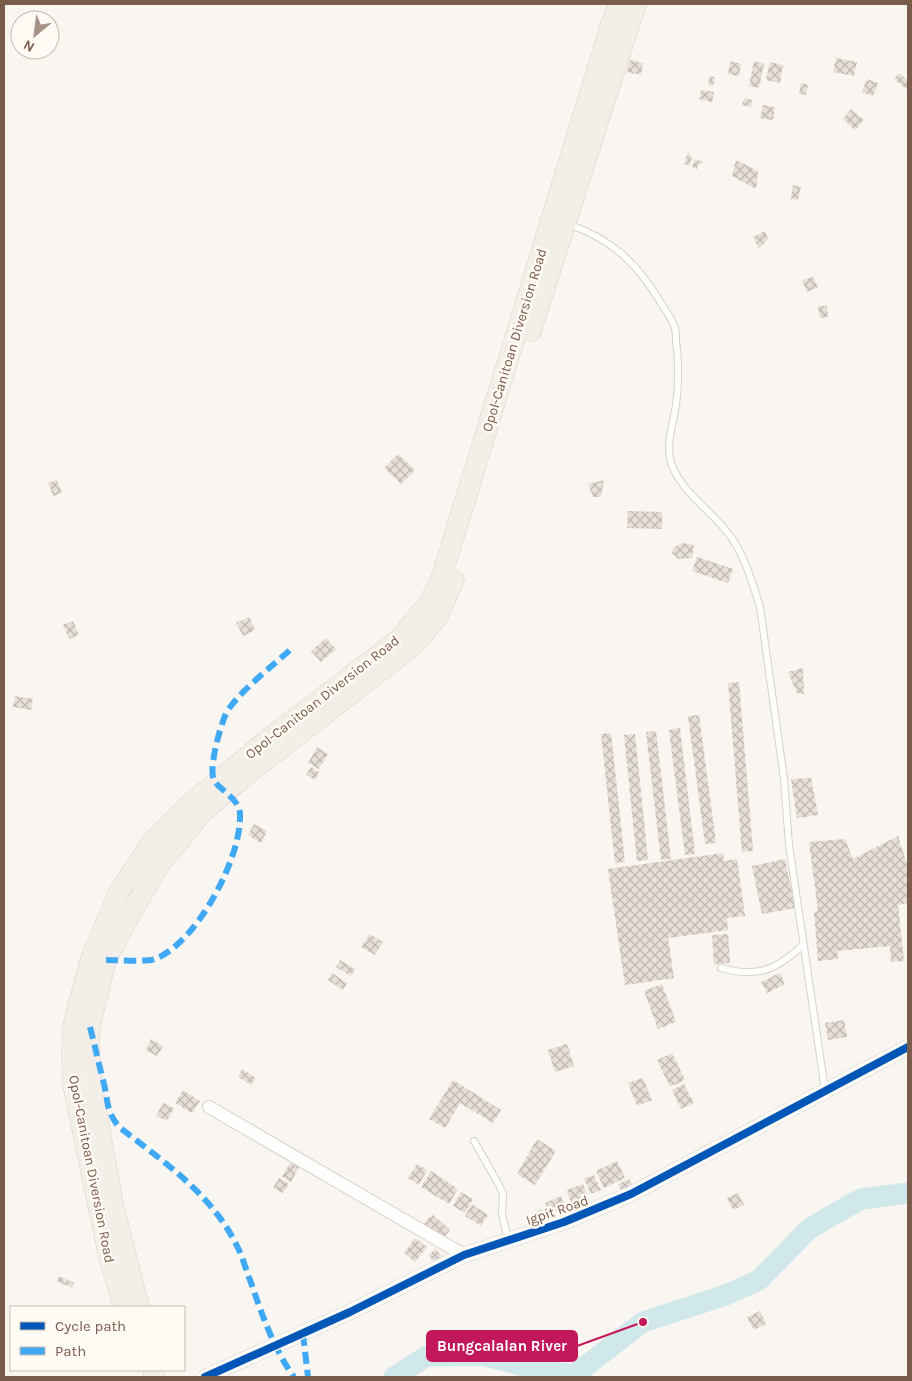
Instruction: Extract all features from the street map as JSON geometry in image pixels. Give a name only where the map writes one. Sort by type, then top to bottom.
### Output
[{"type":"main road","name":"Opol-Canitoan Diversion Road","points":[[124,1306],[110,1262],[74,1085],[72,1054],[74,1026],[91,958],[119,892],[152,842],[192,802],[235,765],[399,639],[429,603],[441,579],[618,4]]},
{"type":"main road","name":"Opol-Canitoan Diversion Road","points":[[139,1306],[112,1204],[92,1085],[89,1051],[90,1027],[106,960],[162,861],[202,813],[244,776],[414,645],[437,618],[452,585],[565,222],[636,4]]},
{"type":"street","name":"Igpit Road","points":[[205,1377],[350,1312],[464,1255],[564,1222],[631,1194],[908,1047]]},
{"type":"street","points":[[209,1107],[464,1255]]},
{"type":"lane","points":[[565,222],[599,236],[615,246],[633,263],[675,326],[679,365],[676,405],[669,444],[672,466],[683,486],[733,540],[760,607],[784,779],[789,844],[825,1092]]},
{"type":"lane","points":[[721,968],[735,972],[753,973],[763,971],[781,962],[803,945]]},
{"type":"lane","points":[[474,1141],[503,1194],[502,1214],[508,1240]]},
{"type":"building","points":[[836,58],[857,62],[854,76],[833,72]]},
{"type":"building","points":[[630,60],[643,63],[641,75],[627,72]]},
{"type":"building","points":[[730,61],[741,64],[739,76],[728,74]]},
{"type":"building","points":[[754,61],[764,64],[759,88],[749,86]]},
{"type":"building","points":[[770,62],[783,65],[780,83],[766,80]]},
{"type":"building","points":[[899,73],[908,81],[906,89],[894,79]]},
{"type":"building","points":[[710,76],[715,77],[713,86],[708,85]]},
{"type":"building","points":[[867,79],[878,83],[873,96],[862,92]]},
{"type":"building","points":[[801,83],[808,85],[806,95],[799,94]]},
{"type":"building","points":[[701,90],[714,92],[712,102],[699,99]]},
{"type":"building","points":[[744,98],[752,100],[751,107],[742,105]]},
{"type":"building","points":[[763,105],[775,107],[773,120],[760,118]]},
{"type":"building","points":[[851,109],[864,120],[855,130],[843,119]]},
{"type":"building","points":[[688,152],[692,158],[689,166],[684,164]]},
{"type":"building","points":[[695,159],[703,162],[698,165],[697,170],[692,167]]},
{"type":"building","points":[[736,160],[758,171],[756,189],[732,176]]},
{"type":"building","points":[[793,185],[801,187],[798,200],[791,199]]},
{"type":"building","points":[[765,231],[768,239],[759,249],[753,237]]},
{"type":"building","points":[[813,277],[818,287],[807,292],[802,280]]},
{"type":"building","points":[[818,306],[827,306],[828,317],[820,318]]},
{"type":"building","points":[[398,454],[415,470],[401,484],[384,468]]},
{"type":"building","points":[[57,480],[62,493],[53,496],[48,483]]},
{"type":"building","points":[[604,480],[601,497],[593,497],[588,484]]},
{"type":"building","points":[[628,511],[662,512],[662,529],[627,528]]},
{"type":"building","points":[[682,543],[694,545],[692,558],[678,559],[672,553],[673,548]]},
{"type":"building","points":[[697,557],[733,569],[728,583],[692,571]]},
{"type":"building","points":[[249,617],[255,630],[243,636],[236,623]]},
{"type":"building","points":[[73,621],[79,635],[69,639],[63,625]]},
{"type":"building","points":[[326,638],[336,649],[321,662],[311,651]]},
{"type":"building","points":[[803,668],[804,694],[797,693],[788,672]]},
{"type":"building","points":[[739,682],[753,851],[742,852],[728,683]]},
{"type":"building","points":[[15,696],[33,699],[31,710],[13,707]]},
{"type":"building","points":[[699,715],[716,843],[705,844],[688,716]]},
{"type":"building","points":[[680,728],[695,854],[685,855],[669,730]]},
{"type":"building","points":[[656,731],[671,859],[661,860],[646,732]]},
{"type":"building","points":[[611,733],[625,862],[615,863],[601,734]]},
{"type":"building","points":[[635,734],[648,860],[637,861],[624,735]]},
{"type":"building","points":[[317,747],[328,754],[319,769],[308,763]]},
{"type":"building","points":[[311,767],[319,772],[315,780],[306,775]]},
{"type":"building","points":[[811,778],[818,815],[797,818],[791,779]]},
{"type":"building","points":[[254,824],[267,831],[261,843],[248,835]]},
{"type":"building","points":[[898,836],[908,867],[908,903],[898,905],[904,961],[891,962],[890,946],[837,951],[838,959],[818,961],[814,912],[818,911],[809,842],[845,839],[853,859]]},
{"type":"building","points":[[723,853],[724,861],[737,859],[745,916],[727,918],[728,930],[668,938],[674,978],[625,985],[608,869]]},
{"type":"building","points":[[785,859],[795,908],[762,914],[752,866]]},
{"type":"building","points":[[370,934],[383,942],[375,955],[361,947]]},
{"type":"building","points":[[728,934],[730,963],[714,964],[712,935]]},
{"type":"building","points":[[340,960],[355,969],[351,976],[336,967]]},
{"type":"building","points":[[332,973],[347,983],[343,990],[328,980]]},
{"type":"building","points":[[780,973],[785,984],[767,993],[761,982]]},
{"type":"building","points":[[662,984],[676,1022],[658,1029],[644,991]]},
{"type":"building","points":[[844,1020],[847,1037],[828,1040],[825,1023]]},
{"type":"building","points":[[151,1039],[163,1046],[157,1056],[146,1050]]},
{"type":"building","points":[[567,1044],[574,1066],[555,1072],[548,1050]]},
{"type":"building","points":[[672,1053],[685,1080],[670,1087],[657,1060]]},
{"type":"building","points":[[242,1069],[256,1078],[251,1085],[238,1077]]},
{"type":"building","points":[[643,1078],[652,1100],[637,1106],[628,1083]]},
{"type":"building","points":[[453,1080],[501,1110],[493,1123],[460,1103],[445,1128],[429,1119]]},
{"type":"building","points":[[684,1084],[694,1103],[681,1109],[672,1090]]},
{"type":"building","points":[[183,1090],[200,1101],[192,1113],[175,1103]]},
{"type":"building","points":[[163,1103],[174,1108],[167,1121],[156,1116]]},
{"type":"building","points":[[537,1139],[556,1151],[535,1185],[517,1174]]},
{"type":"building","points":[[617,1161],[625,1178],[604,1188],[596,1171]]},
{"type":"building","points":[[290,1163],[299,1167],[291,1182],[282,1177]]},
{"type":"building","points":[[417,1164],[427,1170],[419,1185],[408,1178]]},
{"type":"building","points":[[431,1171],[458,1189],[449,1204],[421,1187]]},
{"type":"building","points":[[594,1175],[601,1190],[591,1194],[584,1179]]},
{"type":"building","points":[[279,1178],[289,1184],[283,1193],[273,1188]]},
{"type":"building","points":[[629,1179],[633,1186],[621,1191],[618,1184]]},
{"type":"building","points":[[583,1184],[590,1203],[573,1209],[567,1190]]},
{"type":"building","points":[[461,1192],[473,1199],[465,1213],[453,1206]]},
{"type":"building","points":[[738,1193],[744,1205],[733,1210],[727,1198]]},
{"type":"building","points":[[561,1196],[566,1207],[550,1214],[545,1203]]},
{"type":"building","points":[[472,1204],[488,1215],[481,1226],[465,1216]]},
{"type":"building","points":[[543,1209],[547,1216],[540,1219],[537,1212]]},
{"type":"building","points":[[432,1214],[450,1230],[442,1240],[423,1225]]},
{"type":"building","points":[[415,1238],[427,1247],[415,1262],[404,1253]]},
{"type":"building","points":[[436,1249],[442,1256],[434,1262],[428,1255]]},
{"type":"building","points":[[59,1276],[74,1283],[72,1288],[57,1281]]},
{"type":"building","points":[[760,1311],[766,1324],[754,1330],[747,1317]]},
{"type":"waterway","points":[[394,1377],[427,1356],[481,1355],[536,1369],[574,1375],[643,1322],[726,1295],[759,1280],[810,1228],[861,1199],[908,1193]]},
{"type":"marked path","points":[[106,960],[151,960],[171,950],[186,936],[214,897],[233,853],[239,832],[240,814],[237,804],[218,786],[213,777],[213,760],[220,730],[229,708],[236,699],[291,649]]},
{"type":"marked path","points":[[90,1027],[112,1116],[119,1127],[186,1181],[228,1229],[238,1248],[274,1343],[294,1377]]},
{"type":"marked path","points":[[303,1334],[308,1377]]},
{"type":"cycle path","points":[[205,1377],[350,1312],[464,1255],[564,1222],[631,1194],[908,1047]]},
{"type":"place","name":"Bungcalalan River","points":[[643,1322]]}]
